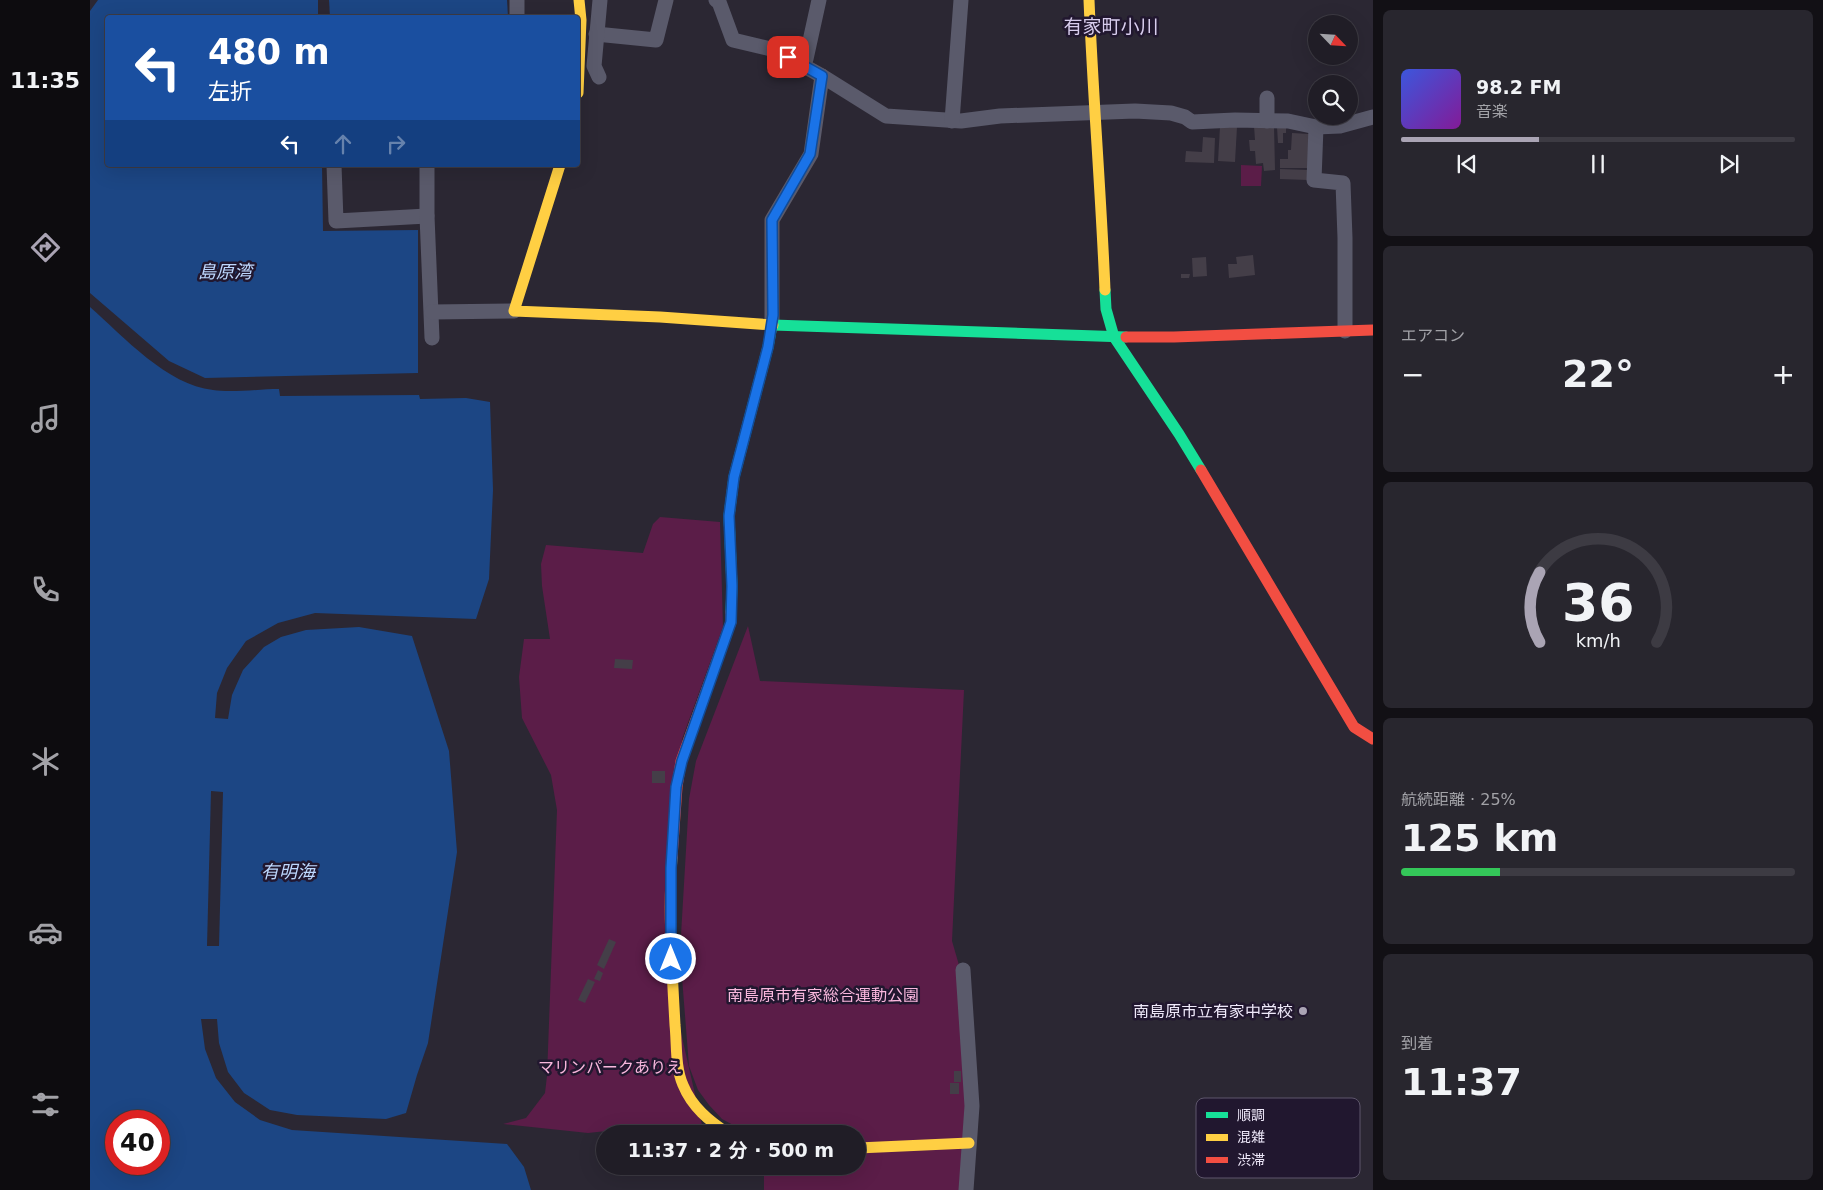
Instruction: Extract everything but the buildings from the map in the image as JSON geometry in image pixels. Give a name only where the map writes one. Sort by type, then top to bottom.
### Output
[{"type":"street","points":[[516,0],[517,15]]},
{"type":"street","points":[[579,0],[579,15]]},
{"type":"street","points":[[599,77],[594,66],[600,0]]},
{"type":"street","points":[[596,34],[656,40],[666,0]]},
{"type":"street","points":[[716,0],[720,2],[733,40],[775,50],[802,64],[886,116],[961,121],[1008,116],[1135,111],[1171,112],[1192,122],[1288,121],[1316,127],[1340,126],[1373,117]]},
{"type":"street","points":[[802,64],[806,59],[819,0]]},
{"type":"street","points":[[952,120],[962,0]]},
{"type":"street","points":[[1090,0],[1094,113],[1102,210],[1106,309],[1114,338],[1178,434],[1349,720],[1354,727],[1373,739]]},
{"type":"street","points":[[715,1125],[694,1105],[682,1084],[678,1065],[671,959],[671,868],[676,787],[682,761],[731,622],[732,586],[729,516],[734,477],[772,325],[772,220],[810,154],[822,76]]},
{"type":"street","points":[[1267,98],[1267,121]]},
{"type":"street","points":[[1316,127],[1314,180],[1343,183],[1345,331]]},
{"type":"street","points":[[334,167],[336,221],[427,216]]},
{"type":"street","points":[[427,167],[432,338]]},
{"type":"street","points":[[514,311],[559,167]]},
{"type":"street","points":[[432,312],[514,311],[660,317],[772,325],[1114,338],[1373,330]]},
{"type":"street","points":[[963,970],[972,1106],[966,1190]]},
{"type":"street","points":[[866,1148],[969,1144]]},
{"type":"green space","points":[[1241,165],[1262,166],[1261,186],[1241,186]]},
{"type":"green space","name":"マリンパークありえ","points":[[660,517],[720,522],[723,627],[682,739],[664,958],[702,1125],[596,1125],[596,1132],[588,1133],[503,1124],[526,1118],[545,1093],[547,1076],[557,810],[551,775],[522,718],[519,677],[524,639],[550,639],[542,586],[541,564],[546,545],[643,553],[653,524]]},
{"type":"green space","name":"南島原市有家総合運動公園","points":[[748,626],[760,681],[964,690],[952,941],[961,972],[968,1113],[962,1190],[764,1190],[764,1175],[866,1175],[866,1125],[733,1125],[722,1119],[698,1090],[689,1066],[680,952],[689,799],[696,761]]},
{"type":"water","name":"島原湾","points":[[98,0],[318,0],[318,15],[105,15],[105,167],[322,167],[323,231],[418,230],[418,373],[205,378],[169,361],[90,293],[90,11]]},
{"type":"water","points":[[329,0],[507,0],[508,15],[330,15]]},
{"type":"water","name":"有明海","points":[[90,307],[147,358],[179,379],[196,386],[228,391],[279,389],[280,396],[419,395],[420,399],[466,398],[490,402],[493,490],[489,579],[476,619],[315,613],[278,623],[246,641],[227,668],[217,693],[215,718],[228,719],[232,695],[243,670],[264,647],[281,637],[306,630],[359,627],[412,636],[449,751],[457,852],[428,1043],[406,1113],[386,1119],[297,1115],[270,1110],[244,1093],[228,1072],[219,1043],[217,1019],[201,1019],[205,1049],[216,1078],[235,1102],[260,1120],[292,1130],[507,1144],[524,1167],[531,1190],[90,1190]]},
{"type":"pier","points":[[211,791],[223,792],[219,946],[207,946]]},
{"type":"traffic: fast","points":[[1105,290],[1106,309],[1114,337],[1201,470]]},
{"type":"traffic: fast","points":[[731,612],[732,586],[729,516],[734,477],[772,325]]},
{"type":"traffic: fast","points":[[773,325],[1126,337]]},
{"type":"traffic: slow","points":[[579,0],[581,20],[580,44]]},
{"type":"traffic: slow","points":[[1089,0],[1105,290]]},
{"type":"traffic: slow","points":[[559,167],[514,311],[660,317],[773,325]]},
{"type":"traffic: slow","points":[[672,857],[671,941],[680,1078],[696,1107],[716,1125]]},
{"type":"traffic: slow","points":[[866,1148],[969,1143]]},
{"type":"traffic: jam","points":[[1126,337],[1373,330]]},
{"type":"traffic: jam","points":[[1201,470],[1354,727],[1373,739]]},
{"type":"traffic: jam","points":[[672,857],[677,787],[681,761],[731,622],[731,612]]},
{"type":"place","name":"南島原市立有家中学校","points":[[1303,1011]]},
{"type":"district","name":"有家町小川","points":[[1111,26]]},
{"type":"route","points":[[671,959],[671,868],[676,787],[682,761],[731,622],[732,586],[729,516],[734,477],[772,325],[772,220],[810,154],[822,76],[788,57]]}]
